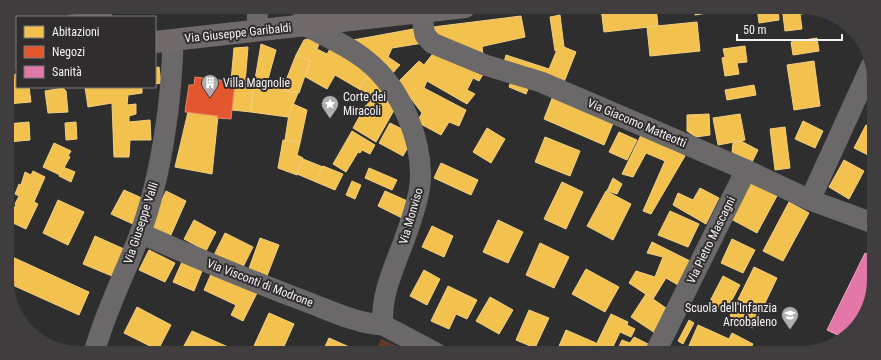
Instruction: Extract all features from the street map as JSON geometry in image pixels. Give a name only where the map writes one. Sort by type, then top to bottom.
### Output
[{"type":"main road","name":"Via Giuseppe Garibaldi","points":[[164,41],[258,30],[302,14]]},
{"type":"street","points":[[257,14],[258,30]]},
{"type":"street","name":"Via Monviso","points":[[302,14],[380,72],[398,96],[414,134],[421,172],[418,197],[386,291],[382,313],[383,325]]},
{"type":"street","name":"Via Giacomo Matteotti","points":[[421,14],[423,31],[432,43],[485,65],[541,82],[746,170],[810,200],[867,221]]},
{"type":"street","name":"Via Giuseppe Valli","points":[[97,346],[140,233],[155,182],[172,75],[164,41]]},
{"type":"street","points":[[810,200],[867,77]]},
{"type":"street","name":"Via Pietro Mascagni","points":[[658,346],[746,170]]},
{"type":"street","name":"Via Visconti di Modrone","points":[[140,233],[248,280],[339,314],[372,324],[383,325]]},
{"type":"street","points":[[383,325],[423,346]]},
{"type":"shaded area","points":[[381,339],[396,346],[378,346]]},
{"type":"building: Abitazioni","points":[[602,14],[657,14],[658,26],[604,32]]},
{"type":"building: Abitazioni","points":[[758,14],[779,14],[779,20],[759,23]]},
{"type":"building: Abitazioni","points":[[783,14],[800,14],[802,29],[785,31]]},
{"type":"building: Abitazioni","points":[[560,15],[564,47],[576,52],[562,87],[503,66],[506,55],[549,69],[557,50],[555,51],[550,17]]},
{"type":"building: Abitazioni","points":[[521,16],[525,37],[484,46],[482,47],[483,55],[436,41],[433,27]]},
{"type":"building: Abitazioni","points":[[697,22],[700,51],[650,56],[647,27]]},
{"type":"building: Abitazioni","points":[[419,28],[423,43],[392,48],[388,57],[400,65],[391,75],[353,40]]},
{"type":"building: Abitazioni","points":[[317,37],[321,39],[317,49],[327,54],[333,44],[370,72],[359,89],[335,75],[327,89],[304,76],[310,61],[296,55],[304,40]]},
{"type":"building: Abitazioni","points":[[817,38],[819,51],[793,55],[791,42]]},
{"type":"building: Abitazioni","points":[[261,44],[276,50],[267,83],[255,80]]},
{"type":"building: Abitazioni","points":[[745,46],[747,62],[737,63],[739,74],[725,76],[722,58],[725,57],[723,49]]},
{"type":"building: Abitazioni","points":[[248,47],[245,83],[231,81],[234,48]]},
{"type":"building: Abitazioni","points":[[435,51],[485,71],[479,81],[473,78],[467,90],[475,94],[467,104],[427,81],[424,88],[466,110],[459,126],[449,122],[441,135],[417,122],[422,113],[398,82],[419,61],[424,65]]},
{"type":"building: Abitazioni","points":[[296,55],[310,61],[299,93],[285,91],[283,88]]},
{"type":"building: Abitazioni","points":[[814,61],[820,106],[794,110],[787,65]]},
{"type":"building: Abitazioni","points":[[159,67],[161,83],[156,84],[156,68]]},
{"type":"building: Abitazioni","points":[[370,72],[385,87],[373,96],[359,89]]},
{"type":"building: Abitazioni","points":[[14,74],[16,74],[16,88],[29,88],[31,102],[14,103]]},
{"type":"building: Abitazioni","points":[[511,81],[528,89],[526,94],[509,87]]},
{"type":"building: Abitazioni","points":[[235,82],[254,84],[251,112],[232,110]]},
{"type":"building: Abitazioni","points":[[254,84],[283,88],[285,91],[298,93],[288,117],[251,112]]},
{"type":"building: Abitazioni","points":[[754,85],[756,95],[727,100],[725,90]]},
{"type":"building: Abitazioni","points":[[385,87],[388,98],[379,112],[367,105],[373,96]]},
{"type":"building: Abitazioni","points":[[63,88],[66,91],[68,112],[48,113],[45,91]]},
{"type":"building: Abitazioni","points":[[85,88],[142,88],[142,93],[128,95],[127,105],[136,104],[136,114],[129,116],[129,122],[150,120],[151,140],[130,140],[129,157],[114,157],[112,103],[88,107]]},
{"type":"building: Abitazioni","points":[[553,96],[614,121],[604,145],[544,119]]},
{"type":"building: Abitazioni","points":[[388,98],[397,105],[376,142],[353,128],[366,105],[379,112]]},
{"type":"building: Abitazioni","points":[[293,104],[307,110],[300,143],[285,140],[289,114]]},
{"type":"building: Abitazioni","points":[[188,112],[218,116],[212,174],[175,167]]},
{"type":"building: Abitazioni","points":[[709,114],[710,135],[696,137],[687,131],[687,115]]},
{"type":"building: Abitazioni","points":[[740,114],[745,140],[718,145],[713,118]]},
{"type":"building: Abitazioni","points":[[803,121],[823,131],[815,148],[795,139]]},
{"type":"building: Abitazioni","points":[[29,122],[30,140],[14,141],[14,123]]},
{"type":"building: Abitazioni","points":[[76,122],[77,139],[66,140],[65,123]]},
{"type":"building: Abitazioni","points":[[390,123],[402,129],[408,147],[403,156],[379,143]]},
{"type":"building: Abitazioni","points":[[866,125],[867,125],[867,154],[854,148]]},
{"type":"building: Abitazioni","points":[[785,127],[790,168],[775,170],[770,129]]},
{"type":"building: Abitazioni","points":[[487,128],[505,139],[491,163],[473,152]]},
{"type":"building: Abitazioni","points":[[352,131],[375,145],[370,154],[362,150],[360,153],[358,152],[346,172],[333,164]]},
{"type":"building: Abitazioni","points":[[619,132],[637,140],[627,160],[609,152]]},
{"type":"building: Abitazioni","points":[[642,133],[685,156],[651,214],[643,211],[665,161],[646,153],[633,177],[622,174]]},
{"type":"building: Abitazioni","points":[[545,137],[580,151],[570,176],[535,162]]},
{"type":"building: Abitazioni","points":[[283,140],[300,143],[297,155],[303,158],[297,175],[278,168]]},
{"type":"building: Abitazioni","points":[[741,141],[758,150],[752,162],[732,152],[733,143]]},
{"type":"building: Abitazioni","points":[[54,143],[71,151],[68,156],[70,157],[60,175],[43,167]]},
{"type":"building: Abitazioni","points":[[303,159],[323,167],[316,182],[297,174]]},
{"type":"building: Abitazioni","points":[[844,160],[864,171],[849,199],[829,187]]},
{"type":"building: Abitazioni","points":[[441,163],[478,180],[471,195],[434,178]]},
{"type":"building: Abitazioni","points":[[323,166],[343,174],[335,190],[316,182]]},
{"type":"building: Abitazioni","points":[[63,167],[75,172],[71,182],[59,176]]},
{"type":"building: Abitazioni","points":[[369,168],[397,180],[392,190],[365,178]]},
{"type":"building: Abitazioni","points":[[33,171],[45,177],[34,202],[38,204],[26,229],[14,223],[14,208],[19,196],[15,194],[19,184],[21,185],[25,172],[31,175]]},
{"type":"building: Abitazioni","points":[[613,178],[622,184],[617,194],[607,191]]},
{"type":"building: Abitazioni","points":[[751,180],[778,194],[757,233],[731,219]]},
{"type":"building: Abitazioni","points":[[352,181],[361,185],[355,199],[346,195]]},
{"type":"building: Abitazioni","points":[[562,182],[583,192],[566,229],[544,219]]},
{"type":"building: Abitazioni","points":[[700,188],[719,198],[706,224],[673,205],[678,193],[693,200]]},
{"type":"building: Abitazioni","points":[[124,190],[144,199],[133,224],[111,214]]},
{"type":"building: Abitazioni","points":[[166,191],[186,201],[170,237],[149,228]]},
{"type":"building: Abitazioni","points":[[385,191],[414,204],[406,220],[378,206]]},
{"type":"building: Abitazioni","points":[[606,191],[631,204],[613,240],[587,226]]},
{"type":"building: Abitazioni","points":[[58,200],[84,212],[68,245],[43,233]]},
{"type":"building: Abitazioni","points":[[789,202],[809,213],[783,261],[763,251]]},
{"type":"building: Abitazioni","points":[[670,211],[699,224],[688,247],[658,235]]},
{"type":"building: Abitazioni","points":[[194,220],[216,232],[206,251],[184,239]]},
{"type":"building: Abitazioni","points":[[498,220],[523,232],[508,263],[483,252]]},
{"type":"building: Abitazioni","points":[[432,226],[453,236],[444,257],[422,247]]},
{"type":"building: Abitazioni","points":[[225,233],[253,247],[242,269],[214,255]]},
{"type":"building: Abitazioni","points":[[95,236],[124,249],[112,276],[83,264]]},
{"type":"building: Abitazioni","points":[[260,238],[279,245],[265,281],[247,274]]},
{"type":"building: Abitazioni","points":[[732,239],[755,250],[743,273],[721,263]]},
{"type":"building: Abitazioni","points":[[652,242],[690,261],[678,285],[666,278],[653,299],[629,283],[636,271],[655,277],[663,257],[647,253]]},
{"type":"building: Abitazioni","points":[[540,243],[569,257],[554,288],[526,275]]},
{"type":"building: Abitazioni","points":[[149,250],[175,263],[165,282],[139,270]]},
{"type":"building: Abitazioni","points":[[14,258],[89,292],[79,315],[14,286]]},
{"type":"building: Abitazioni","points":[[182,262],[202,271],[194,291],[173,282]]},
{"type":"building: Abitazioni","points":[[754,267],[777,278],[753,328],[730,316]]},
{"type":"building: Abitazioni","points":[[586,269],[619,287],[605,312],[572,294]]},
{"type":"building: Abitazioni","points":[[424,270],[440,279],[427,305],[410,296]]},
{"type":"building: Abitazioni","points":[[212,272],[257,293],[243,321],[231,315],[236,305],[204,290]]},
{"type":"building: Abitazioni","points":[[723,276],[740,285],[726,311],[709,303]]},
{"type":"building: Abitazioni","points":[[448,286],[477,300],[467,319],[456,314],[449,329],[431,321]]},
{"type":"building: Abitazioni","points":[[646,294],[673,313],[658,335],[631,317]]},
{"type":"building: Abitazioni","points":[[490,297],[513,310],[499,334],[476,321]]},
{"type":"building: Abitazioni","points":[[137,307],[171,325],[160,346],[150,346],[124,333]]},
{"type":"building: Abitazioni","points":[[529,310],[549,318],[536,346],[530,346],[516,340]]},
{"type":"building: Abitazioni","points":[[269,313],[294,324],[284,346],[254,346]]},
{"type":"building: Abitazioni","points":[[611,314],[628,322],[627,325],[635,329],[631,337],[620,332],[613,346],[595,346]]},
{"type":"building: Abitazioni","points":[[689,320],[694,323],[683,344],[678,341]]},
{"type":"building: Abitazioni","points":[[698,325],[729,339],[732,333],[753,344],[752,346],[689,346]]},
{"type":"building: Abitazioni","points":[[566,330],[596,343],[594,346],[559,346]]},
{"type":"building: Abitazioni","points":[[192,331],[226,346],[184,346]]},
{"type":"building: Abitazioni","points":[[634,337],[652,346],[619,346],[622,340],[630,343]]},
{"type":"building: Abitazioni","points":[[329,338],[347,346],[325,346]]},
{"type":"building: Negozi","name":"Villa Magnolie","points":[[195,77],[235,82],[231,119],[185,112],[189,85],[194,85]]},
{"type":"building: Sanità","points":[[865,253],[867,254],[866,288],[858,313],[848,327],[837,335],[827,330]]},
{"type":"place","name":"Villa Magnolie","points":[[210,98]]},
{"type":"place","name":"Corte dei Miracoli","points":[[330,119]]},
{"type":"place","name":"Scuola dell'Infanzia Arcobaleno","points":[[790,330]]}]
